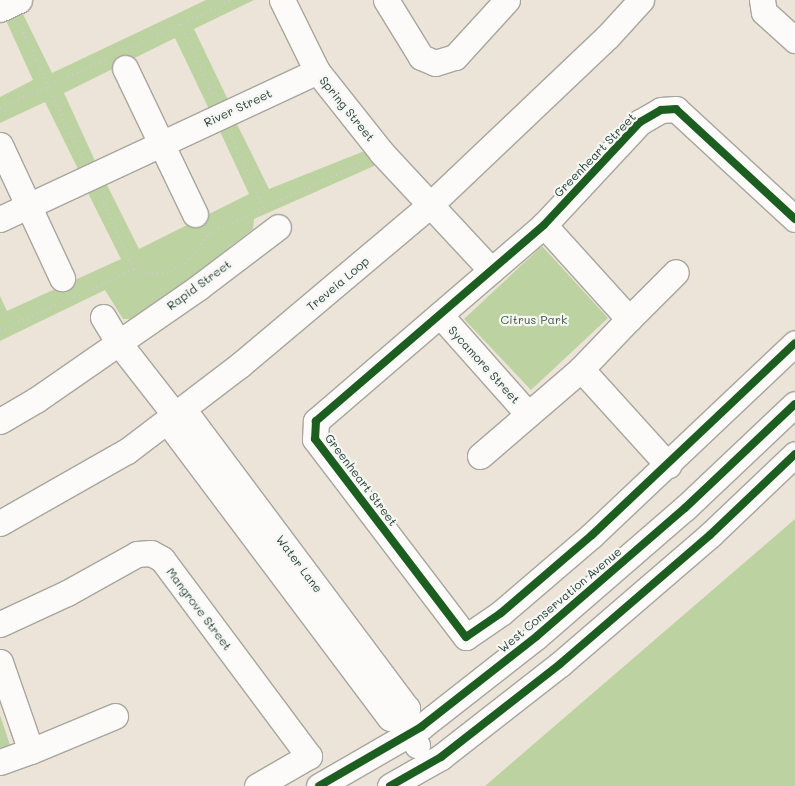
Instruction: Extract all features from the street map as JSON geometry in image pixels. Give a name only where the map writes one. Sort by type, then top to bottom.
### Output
[{"type":"street","name":"Spring Street","points":[[282,0],[317,71],[382,153],[430,204]]},
{"type":"street","points":[[386,0],[421,57],[435,63],[454,57],[507,0]]},
{"type":"street","name":"Treveia Loop","points":[[0,523],[127,451],[175,415],[430,204],[608,36],[641,0]]},
{"type":"street","points":[[762,0],[764,12],[795,40]]},
{"type":"street","points":[[125,68],[159,145],[195,214]]},
{"type":"street","name":"River Street","points":[[0,219],[317,71]]},
{"type":"street","name":"Greenheart Street","points":[[795,219],[676,110],[661,110],[640,122],[544,225],[316,422],[315,440],[466,637],[501,613],[668,465],[795,343]]},
{"type":"street","points":[[0,145],[62,278]]},
{"type":"street","points":[[430,204],[491,270]]},
{"type":"street","points":[[544,225],[629,319]]},
{"type":"street","name":"Rapid Street","points":[[0,421],[36,400],[278,227]]},
{"type":"street","name":"Sycamore Street","points":[[480,456],[581,369],[676,272]]},
{"type":"street","name":"Sycamore Street","points":[[440,316],[528,414]]},
{"type":"street","points":[[103,317],[118,342],[175,415]]},
{"type":"street","points":[[581,369],[668,465]]},
{"type":"street","name":"West Conservation Avenue","points":[[319,786],[537,636],[685,508],[795,404]]},
{"type":"street","name":"Water Lane","points":[[175,415],[408,708],[406,727]]},
{"type":"street","points":[[390,786],[430,764],[560,664],[710,535],[795,454]]},
{"type":"street","name":"Mangrove Street","points":[[0,624],[68,592],[137,554],[151,553],[162,559],[309,756],[257,786]]},
{"type":"street","points":[[0,662],[31,751]]},
{"type":"street","points":[[0,762],[114,716]]},
{"type":"street","points":[[406,727],[430,764]]},
{"type":"path","points":[[10,4],[134,269]]},
{"type":"path","points":[[0,323],[1,329],[134,269],[152,274],[171,271],[185,262],[209,233],[382,153]]},
{"type":"green space","points":[[206,0],[254,0],[194,29],[229,102],[210,111],[175,38],[64,93],[96,163],[79,171],[45,102],[0,123],[0,97],[33,80],[4,16],[20,8],[52,73]]},
{"type":"green space","points":[[235,120],[269,189],[372,148],[383,162],[254,219],[253,229],[137,319],[123,319],[105,290],[0,341],[0,296],[7,311],[121,259],[86,189],[105,181],[139,249],[249,194],[218,127]]},
{"type":"green space","name":"Citrus Park","points":[[542,246],[608,318],[531,390],[464,319]]},
{"type":"green space","points":[[795,519],[795,786],[485,786]]},
{"type":"green space","points":[[0,715],[10,745],[0,748]]},
{"type":"cycle path","points":[[795,219],[676,109],[661,110],[640,122],[544,225],[316,421],[315,439],[466,637],[501,613],[592,535],[795,343]]},
{"type":"cycle path","points":[[319,786],[421,727],[537,636],[685,508],[795,404]]},
{"type":"cycle path","points":[[390,786],[441,757],[560,664],[710,535],[795,454]]}]
